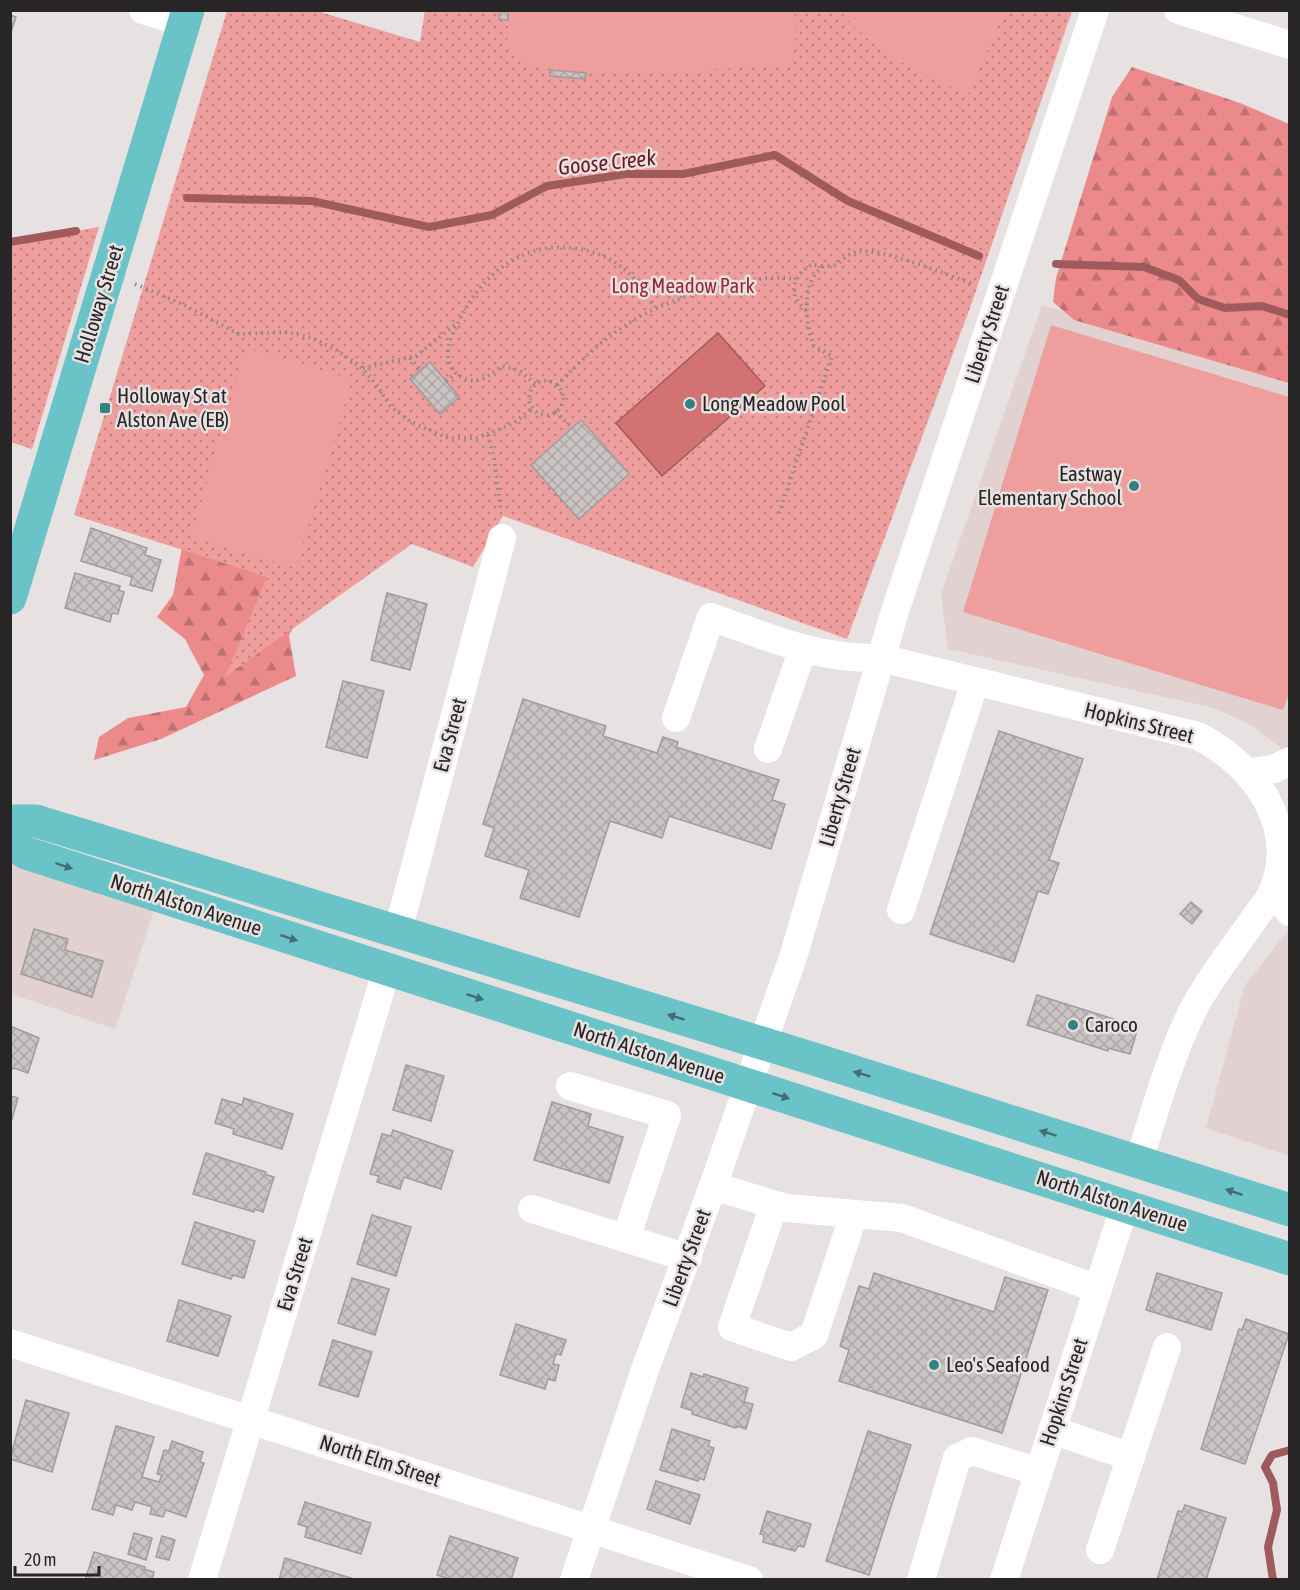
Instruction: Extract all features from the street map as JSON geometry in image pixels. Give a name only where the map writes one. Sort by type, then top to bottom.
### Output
[{"type":"main road","name":"Holloway Street","points":[[10,598],[186,17]]},
{"type":"main road","name":"North Alston Avenue","points":[[10,821],[36,821],[763,1043],[1290,1210]]},
{"type":"main road","name":"North Alston Avenue","points":[[10,842],[26,853],[1290,1259]]},
{"type":"street","points":[[143,10],[186,17]]},
{"type":"street","name":"Liberty Street","points":[[574,1580],[646,1367],[749,1085],[807,913],[881,658],[1095,10]]},
{"type":"street","points":[[1178,10],[1290,45]]},
{"type":"street","name":"Eva Street","points":[[398,932],[502,538]]},
{"type":"street","name":"Hopkins Street","points":[[676,718],[711,617],[818,654],[851,659],[881,658],[1198,736],[1215,745],[1249,772],[1265,795],[1275,825],[1281,903],[1192,1012],[1139,1161]]},
{"type":"street","points":[[768,750],[803,649]]},
{"type":"street","points":[[901,909],[975,682]]},
{"type":"street","points":[[1249,772],[1274,769],[1290,761]]},
{"type":"street","name":"Eva Street","points":[[202,1580],[387,969]]},
{"type":"street","points":[[570,1086],[667,1115],[626,1238]]},
{"type":"street","points":[[713,1186],[798,1210],[902,1218],[1098,1289]]},
{"type":"street","points":[[774,1205],[732,1327],[791,1347],[814,1335],[854,1214]]},
{"type":"street","name":"Hopkins Street","points":[[1004,1580],[1125,1205]]},
{"type":"street","points":[[532,1209],[687,1258]]},
{"type":"street","name":"North Elm Street","points":[[10,1343],[749,1580]]},
{"type":"street","points":[[1100,1550],[1167,1347]]},
{"type":"street","points":[[1052,1430],[1131,1457]]},
{"type":"street","points":[[921,1580],[957,1458],[972,1451],[1039,1472]]},
{"type":"path","points":[[536,384],[513,367],[502,366],[482,379],[465,378],[456,374],[447,356],[451,339],[474,295],[491,274],[509,261],[532,250],[548,248],[583,250],[622,266],[636,278],[655,307]]},
{"type":"path","points":[[807,311],[798,304],[793,294],[795,279],[812,264],[835,265],[848,254],[861,251],[887,255],[977,285]]},
{"type":"path","points":[[779,513],[832,356],[814,346],[807,328],[810,289],[816,274],[823,266]]},
{"type":"path","points":[[108,276],[162,295],[239,334],[289,332],[312,338],[336,350],[363,368],[391,407],[411,422],[448,438],[478,438],[488,435],[514,423],[532,408]]},
{"type":"path","points":[[557,385],[603,340],[655,307],[681,297],[771,276],[795,279]]},
{"type":"path","points":[[363,368],[410,358],[437,341],[459,321]]},
{"type":"path","points":[[410,358],[420,370]]},
{"type":"path","points":[[446,381],[456,374]]},
{"type":"path","points":[[543,381],[557,385],[563,395],[555,412],[545,415],[532,408],[529,394],[536,384],[543,381]]},
{"type":"path","points":[[555,412],[573,428]]},
{"type":"path","points":[[488,435],[500,500],[502,538]]},
{"type":"shaded area","name":"Eastway Elementary School","points":[[1042,305],[1289,379],[1289,763],[1282,749],[1249,724],[1214,708],[948,649],[941,594]]},
{"type":"shaded area","name":"Long Meadow Pool","points":[[718,333],[765,386],[662,476],[616,423]]},
{"type":"shaded area","points":[[11,849],[159,895],[115,1029],[11,994]]},
{"type":"shaded area","points":[[1289,929],[1289,1156],[1206,1128],[1245,985]]},
{"type":"green space","name":"Long Meadow Park","points":[[425,10],[1072,11],[971,305],[847,639],[503,516],[473,567],[412,544],[225,677],[267,577],[74,515],[227,11],[317,11],[420,42]]},
{"type":"green space","points":[[509,11],[794,11],[796,24],[793,64],[625,73],[558,70],[524,65],[507,41]]},
{"type":"green space","points":[[840,11],[1004,11],[968,95],[916,70],[883,50],[853,26]]},
{"type":"green space","points":[[1132,67],[1240,103],[1289,124],[1289,383],[1074,320],[1053,302],[1056,278],[1112,97]]},
{"type":"green space","points":[[99,227],[32,449],[11,442],[11,242]]},
{"type":"green space","name":"Eastway Elementary School","points":[[1051,325],[1289,397],[1290,690],[1283,710],[963,612]]},
{"type":"green space","points":[[246,348],[352,379],[296,568],[191,537]]},
{"type":"green space","points":[[182,547],[314,593],[289,635],[296,676],[161,739],[94,760],[99,737],[128,718],[186,707],[204,675],[185,639],[157,617],[173,595]]},
{"type":"building","points":[[500,10],[508,10],[508,20],[499,19]]},
{"type":"building","points":[[10,15],[16,17],[10,35]]},
{"type":"building","points":[[550,70],[586,73],[585,79],[550,76]]},
{"type":"building","points":[[430,362],[459,397],[440,414],[410,379]]},
{"type":"building","points":[[581,420],[629,474],[579,519],[531,465]]},
{"type":"building","points":[[91,528],[147,548],[145,555],[161,560],[152,591],[130,585],[132,577],[81,561]]},
{"type":"building","points":[[75,573],[120,586],[119,590],[124,592],[118,614],[112,613],[110,622],[65,608]]},
{"type":"building","points":[[387,593],[427,604],[410,670],[371,660]]},
{"type":"building","points":[[343,681],[384,691],[367,758],[326,747]]},
{"type":"building","points":[[523,699],[606,726],[603,736],[657,753],[663,737],[678,742],[676,747],[779,780],[772,800],[785,804],[771,849],[669,816],[662,838],[610,821],[579,917],[520,898],[529,870],[485,856],[494,828],[483,824]]},
{"type":"building","points":[[999,731],[1083,759],[1049,860],[1059,863],[1048,894],[1038,891],[1014,962],[930,934]]},
{"type":"building","points":[[1191,902],[1202,911],[1192,924],[1180,914]]},
{"type":"building","points":[[34,929],[68,939],[65,950],[103,961],[92,997],[21,974]]},
{"type":"building","name":"Caroco","points":[[1037,995],[1117,1020],[1116,1024],[1137,1031],[1130,1054],[1108,1048],[1108,1051],[1027,1025]]},
{"type":"building","points":[[10,1026],[39,1038],[28,1073],[14,1068],[10,1071]]},
{"type":"building","points":[[406,1065],[444,1076],[431,1121],[393,1110]]},
{"type":"building","points":[[10,1096],[18,1098],[10,1126]]},
{"type":"building","points":[[244,1098],[293,1114],[282,1149],[233,1134],[234,1129],[215,1123],[222,1099],[242,1105]]},
{"type":"building","points":[[552,1102],[591,1114],[588,1126],[623,1137],[609,1183],[534,1160]]},
{"type":"building","points":[[393,1130],[453,1151],[441,1189],[404,1177],[400,1189],[377,1182],[379,1176],[370,1174],[382,1134],[391,1136]]},
{"type":"building","points":[[206,1153],[266,1172],[265,1174],[274,1177],[263,1212],[254,1209],[254,1212],[193,1194]]},
{"type":"building","points":[[372,1215],[411,1227],[396,1276],[357,1264]]},
{"type":"building","points":[[195,1222],[255,1241],[244,1278],[233,1275],[231,1279],[182,1264]]},
{"type":"building","name":"Leo's Seafood","points":[[874,1273],[994,1312],[1005,1277],[1048,1290],[1002,1433],[839,1381],[849,1350],[840,1346],[859,1286],[869,1289]]},
{"type":"building","points":[[1157,1273],[1222,1293],[1211,1330],[1146,1310]]},
{"type":"building","points":[[352,1278],[389,1289],[375,1335],[338,1323]]},
{"type":"building","points":[[179,1300],[231,1316],[218,1356],[167,1341]]},
{"type":"building","points":[[1246,1319],[1289,1334],[1245,1464],[1201,1449],[1239,1329],[1242,1330]]},
{"type":"building","points":[[516,1324],[566,1340],[561,1355],[556,1354],[553,1364],[559,1365],[555,1381],[548,1379],[545,1389],[500,1375]]},
{"type":"building","points":[[333,1340],[372,1352],[358,1397],[319,1385]]},
{"type":"building","points":[[691,1373],[703,1377],[704,1374],[748,1388],[744,1402],[753,1404],[746,1429],[692,1414],[693,1411],[681,1407]]},
{"type":"building","points":[[26,1400],[69,1413],[52,1472],[10,1459]]},
{"type":"building","points":[[116,1426],[154,1437],[142,1477],[159,1482],[162,1475],[157,1474],[164,1450],[169,1451],[172,1441],[203,1452],[200,1462],[204,1463],[186,1517],[166,1510],[163,1517],[150,1514],[152,1507],[135,1502],[132,1510],[116,1505],[113,1515],[92,1509]]},
{"type":"building","points":[[672,1429],[710,1441],[708,1446],[714,1448],[704,1480],[699,1478],[698,1481],[660,1470]]},
{"type":"building","points":[[868,1431],[911,1445],[869,1575],[826,1561]]},
{"type":"building","points":[[656,1481],[700,1495],[690,1524],[647,1509]]},
{"type":"building","points":[[305,1502],[371,1523],[361,1554],[305,1537],[307,1527],[298,1524]]},
{"type":"building","points":[[1185,1505],[1226,1518],[1206,1580],[1157,1580],[1178,1511],[1182,1512]]},
{"type":"building","points":[[767,1511],[811,1524],[804,1547],[798,1546],[795,1551],[763,1542],[764,1535],[760,1534]]},
{"type":"building","points":[[134,1533],[152,1538],[146,1560],[128,1554]]},
{"type":"building","points":[[162,1536],[175,1540],[169,1560],[156,1557]]},
{"type":"building","points":[[450,1536],[518,1558],[511,1580],[452,1580],[437,1575]]},
{"type":"building","points":[[94,1552],[145,1567],[144,1569],[154,1572],[152,1580],[85,1580]]},
{"type":"building","points":[[285,1558],[354,1579],[279,1580]]},
{"type":"waterway","name":"Goose Creek","points":[[187,198],[312,201],[429,227],[492,215],[547,186],[626,174],[683,174],[775,155],[848,201],[979,256]]},
{"type":"waterway","name":"Goose Creek","points":[[10,242],[76,231]]},
{"type":"waterway","name":"Goose Creek","points":[[1056,264],[1144,267],[1179,280],[1198,299],[1225,308],[1262,306],[1290,315]]},
{"type":"waterway","points":[[1273,1580],[1268,1547],[1277,1510],[1273,1483],[1265,1467],[1272,1455],[1290,1450]]},
{"type":"place","name":"Long Meadow Pool","points":[[690,404]]},
{"type":"place","name":"Holloway St at Alston Ave (EB)","points":[[105,408]]},
{"type":"place","name":"Eastway Elementary School","points":[[1134,486]]},
{"type":"place","name":"Caroco","points":[[1073,1025]]},
{"type":"place","name":"Leo's Seafood","points":[[934,1365]]}]
